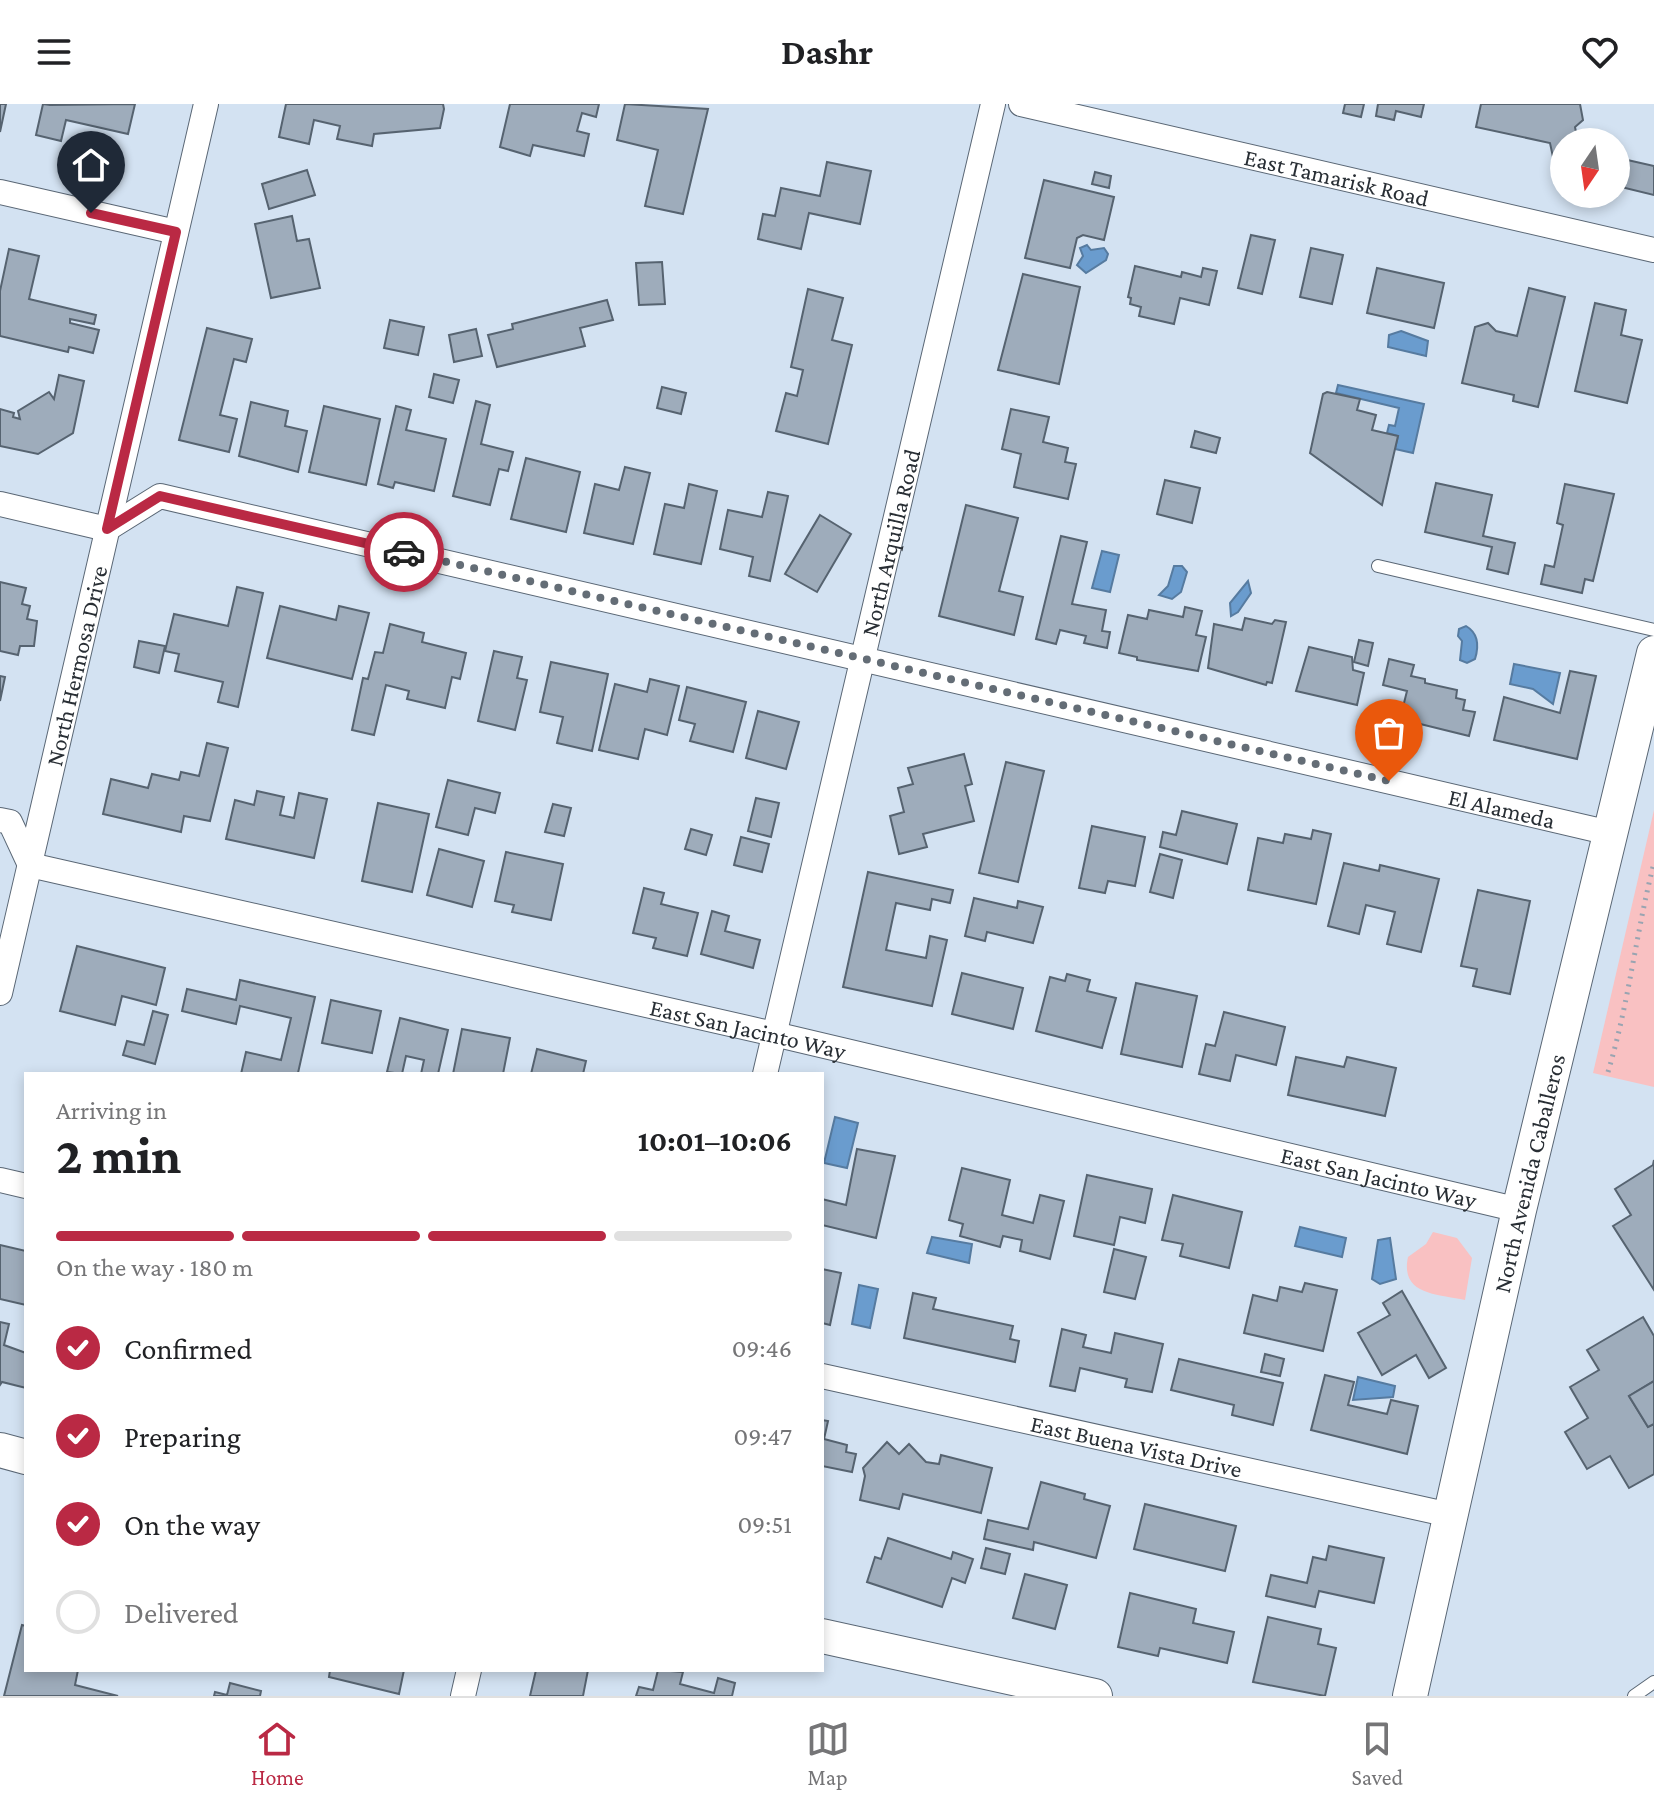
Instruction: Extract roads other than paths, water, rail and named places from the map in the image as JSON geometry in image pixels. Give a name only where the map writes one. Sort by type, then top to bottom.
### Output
[{"type":"street","name":"North Hermosa Drive","points":[[0,993],[206,104]]},
{"type":"street","name":"North Arquilla Road","points":[[765,1072],[993,104]]},
{"type":"street","name":"East Tamarisk Road","points":[[1021,104],[1654,250]]},
{"type":"street","points":[[0,192],[176,232]]},
{"type":"street","name":"El Alameda","points":[[107,529],[160,496],[1610,833]]},
{"type":"street","points":[[0,504],[107,529]]},
{"type":"street","name":"North Avenida Caballeros","points":[[1410,1696],[1519,1210],[1654,653]]},
{"type":"street","points":[[0,820],[10,822],[30,865]]},
{"type":"street","name":"East San Jacinto Way","points":[[30,865],[774,1034],[1519,1210]]},
{"type":"street","points":[[0,1180],[24,1186]]},
{"type":"street","name":"East Buena Vista Drive","points":[[824,1376],[1450,1515]]},
{"type":"street","points":[[0,1450],[24,1456]]},
{"type":"street","points":[[824,1636],[1095,1696]]},
{"type":"street","points":[[463,1696],[469,1672]]},
{"type":"lane","points":[[1378,566],[1654,630]]},
{"type":"lane","points":[[1634,1696],[1654,1682]]},
{"type":"water","points":[[1087,245],[1091,250],[1104,248],[1108,254],[1106,260],[1086,273],[1077,265],[1083,256],[1080,248]]},
{"type":"water","points":[[1401,331],[1428,341],[1426,356],[1388,347],[1389,335]]},
{"type":"water","points":[[1338,385],[1424,404],[1413,453],[1395,449],[1398,436],[1387,433],[1389,425],[1395,426],[1399,408],[1336,393]]},
{"type":"water","points":[[1102,551],[1119,555],[1110,592],[1092,588]]},
{"type":"water","points":[[1174,566],[1182,566],[1187,572],[1181,592],[1172,599],[1159,595],[1168,586]]},
{"type":"water","points":[[1248,581],[1251,593],[1238,612],[1231,616],[1230,603]]},
{"type":"water","points":[[1466,626],[1473,632],[1477,645],[1475,659],[1467,663],[1460,660],[1462,641],[1458,636],[1459,629]]},
{"type":"water","points":[[1514,664],[1560,673],[1553,704],[1533,689],[1510,684]]},
{"type":"water","points":[[835,1117],[858,1123],[847,1168],[824,1163]]},
{"type":"water","points":[[1300,1227],[1346,1238],[1342,1257],[1295,1246]]},
{"type":"water","points":[[932,1237],[972,1244],[969,1263],[927,1253]]},
{"type":"water","points":[[1390,1238],[1396,1279],[1380,1284],[1372,1279],[1378,1240]]},
{"type":"water","points":[[859,1285],[878,1289],[870,1328],[852,1324]]},
{"type":"water","points":[[1358,1377],[1395,1386],[1393,1397],[1353,1400]]}]
